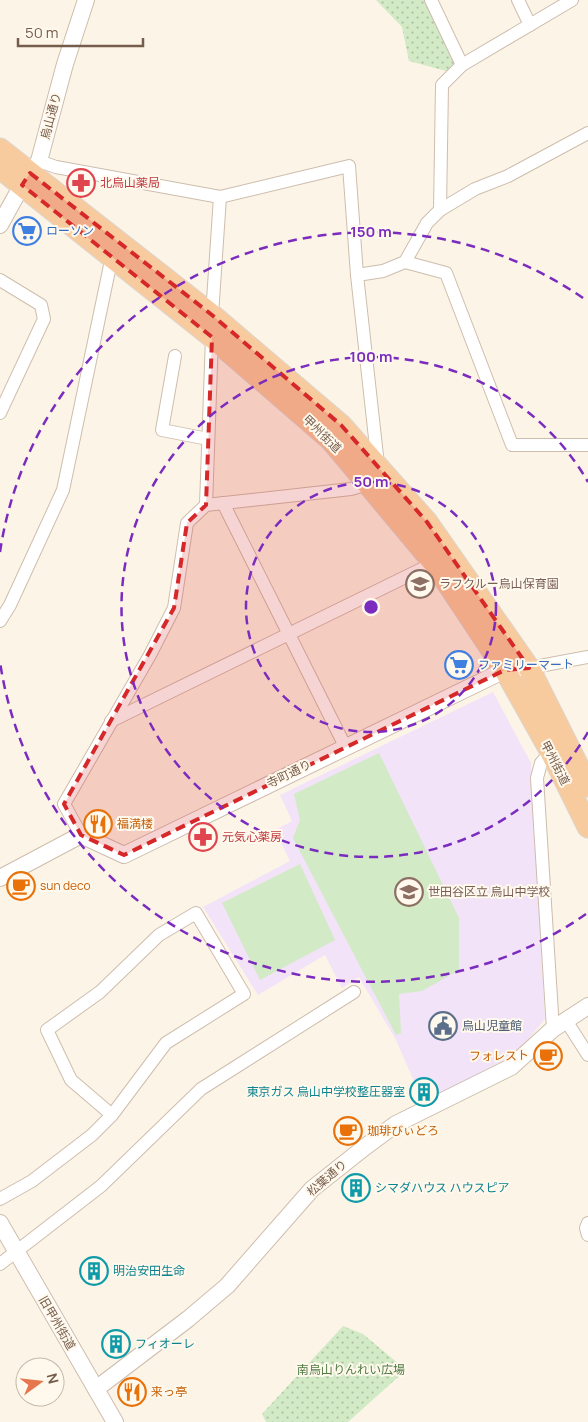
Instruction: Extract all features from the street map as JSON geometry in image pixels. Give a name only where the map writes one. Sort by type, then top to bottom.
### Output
[{"type":"highway","name":"甲州街道","points":[[0,150],[212,315],[341,425],[505,670],[551,752],[588,827]]},
{"type":"highway","name":"甲州街道","points":[[0,168],[31,173],[112,256],[212,337],[426,522],[529,668],[588,786]]},
{"type":"street","name":"烏山通り","points":[[0,225],[31,173],[86,0]]},
{"type":"street","points":[[431,0],[462,66]]},
{"type":"street","points":[[518,0],[530,25]]},
{"type":"street","points":[[440,210],[442,86],[462,66],[572,0]]},
{"type":"street","points":[[405,262],[427,223],[440,210],[474,189],[508,176],[588,133]]},
{"type":"street","points":[[0,878],[81,835],[64,804],[174,608],[188,523],[206,505],[351,489],[373,475],[349,166],[220,197],[56,167],[31,173]]},
{"type":"street","points":[[212,315],[220,197]]},
{"type":"street","points":[[0,621],[10,605],[63,490],[112,256]]},
{"type":"street","points":[[357,275],[383,271],[405,262],[446,273],[512,445],[588,446]]},
{"type":"street","points":[[0,280],[41,305],[44,319],[0,413]]},
{"type":"street","points":[[206,505],[212,337]]},
{"type":"street","points":[[175,356],[162,430],[208,439]]},
{"type":"street","points":[[223,503],[345,746]]},
{"type":"street","points":[[111,721],[434,563]]},
{"type":"street","name":"寺町通り","points":[[81,835],[124,855],[345,746],[505,670],[529,668],[588,657]]},
{"type":"street","points":[[551,752],[541,763],[537,778],[559,1024],[588,1055]]},
{"type":"street","points":[[0,1199],[32,1181],[92,1135],[112,1115],[166,1043],[244,994],[196,913],[159,935],[100,992],[47,1030],[71,1080],[112,1115]]},
{"type":"street","points":[[0,1264],[101,1186],[201,1089],[354,992]]},
{"type":"street","name":"松葉通り","points":[[96,1389],[188,1319],[227,1286],[312,1189],[365,1147],[396,1124],[511,1067],[559,1024],[588,1006]]},
{"type":"street","name":"旧甲州街道","points":[[0,1223],[115,1422]]},
{"type":"street","points":[[588,1223],[588,1235]]},
{"type":"highlighted area","points":[[30,173],[212,315],[341,425],[427,522],[529,668],[505,670],[124,855],[81,835],[64,804],[174,608],[187,523],[206,505],[212,337],[22,185]]},
{"type":"shaded area","name":"世田谷区立 烏山中学校","points":[[493,692],[531,763],[545,1019],[526,1042],[508,1058],[423,1102],[396,1040],[359,977],[342,988],[325,955],[258,995],[203,907],[290,861],[275,830],[292,821],[280,795]]},
{"type":"green space","points":[[376,0],[426,0],[455,60],[453,67],[446,71],[409,61],[402,27]]},
{"type":"green space","points":[[379,753],[459,918],[459,970],[422,991],[399,994],[401,1033],[396,1035],[293,838],[300,820],[294,794]]},
{"type":"green space","points":[[300,864],[335,940],[260,980],[222,903]]},
{"type":"green space","name":"南烏山りんれい広場","points":[[343,1326],[363,1334],[406,1370],[348,1422],[266,1422],[262,1414]]},
{"type":"place","name":"北烏山薬局","points":[[81,183]]},
{"type":"place","name":"ローソン","points":[[27,231]]},
{"type":"place","name":"ラフクルー烏山保育園","points":[[420,584]]},
{"type":"place","name":"ファミリーマート","points":[[459,665]]},
{"type":"place","name":"福満楼","points":[[98,824]]},
{"type":"place","name":"元気心薬房","points":[[203,837]]},
{"type":"place","name":"sun deco","points":[[21,886]]},
{"type":"place","name":"世田谷区立 烏山中学校","points":[[409,892]]},
{"type":"place","name":"烏山児童館","points":[[443,1026]]},
{"type":"place","name":"フォレスト","points":[[548,1056]]},
{"type":"place","name":"東京ガス 烏山中学校整圧器室","points":[[424,1092]]},
{"type":"place","name":"珈琲びぃどろ","points":[[348,1131]]},
{"type":"place","name":"シマダハウス ハウスピア","points":[[356,1188]]},
{"type":"place","name":"明治安田生命","points":[[94,1271]]},
{"type":"place","name":"フィオーレ","points":[[116,1344]]},
{"type":"place","name":"来っ亭","points":[[132,1392]]}]
